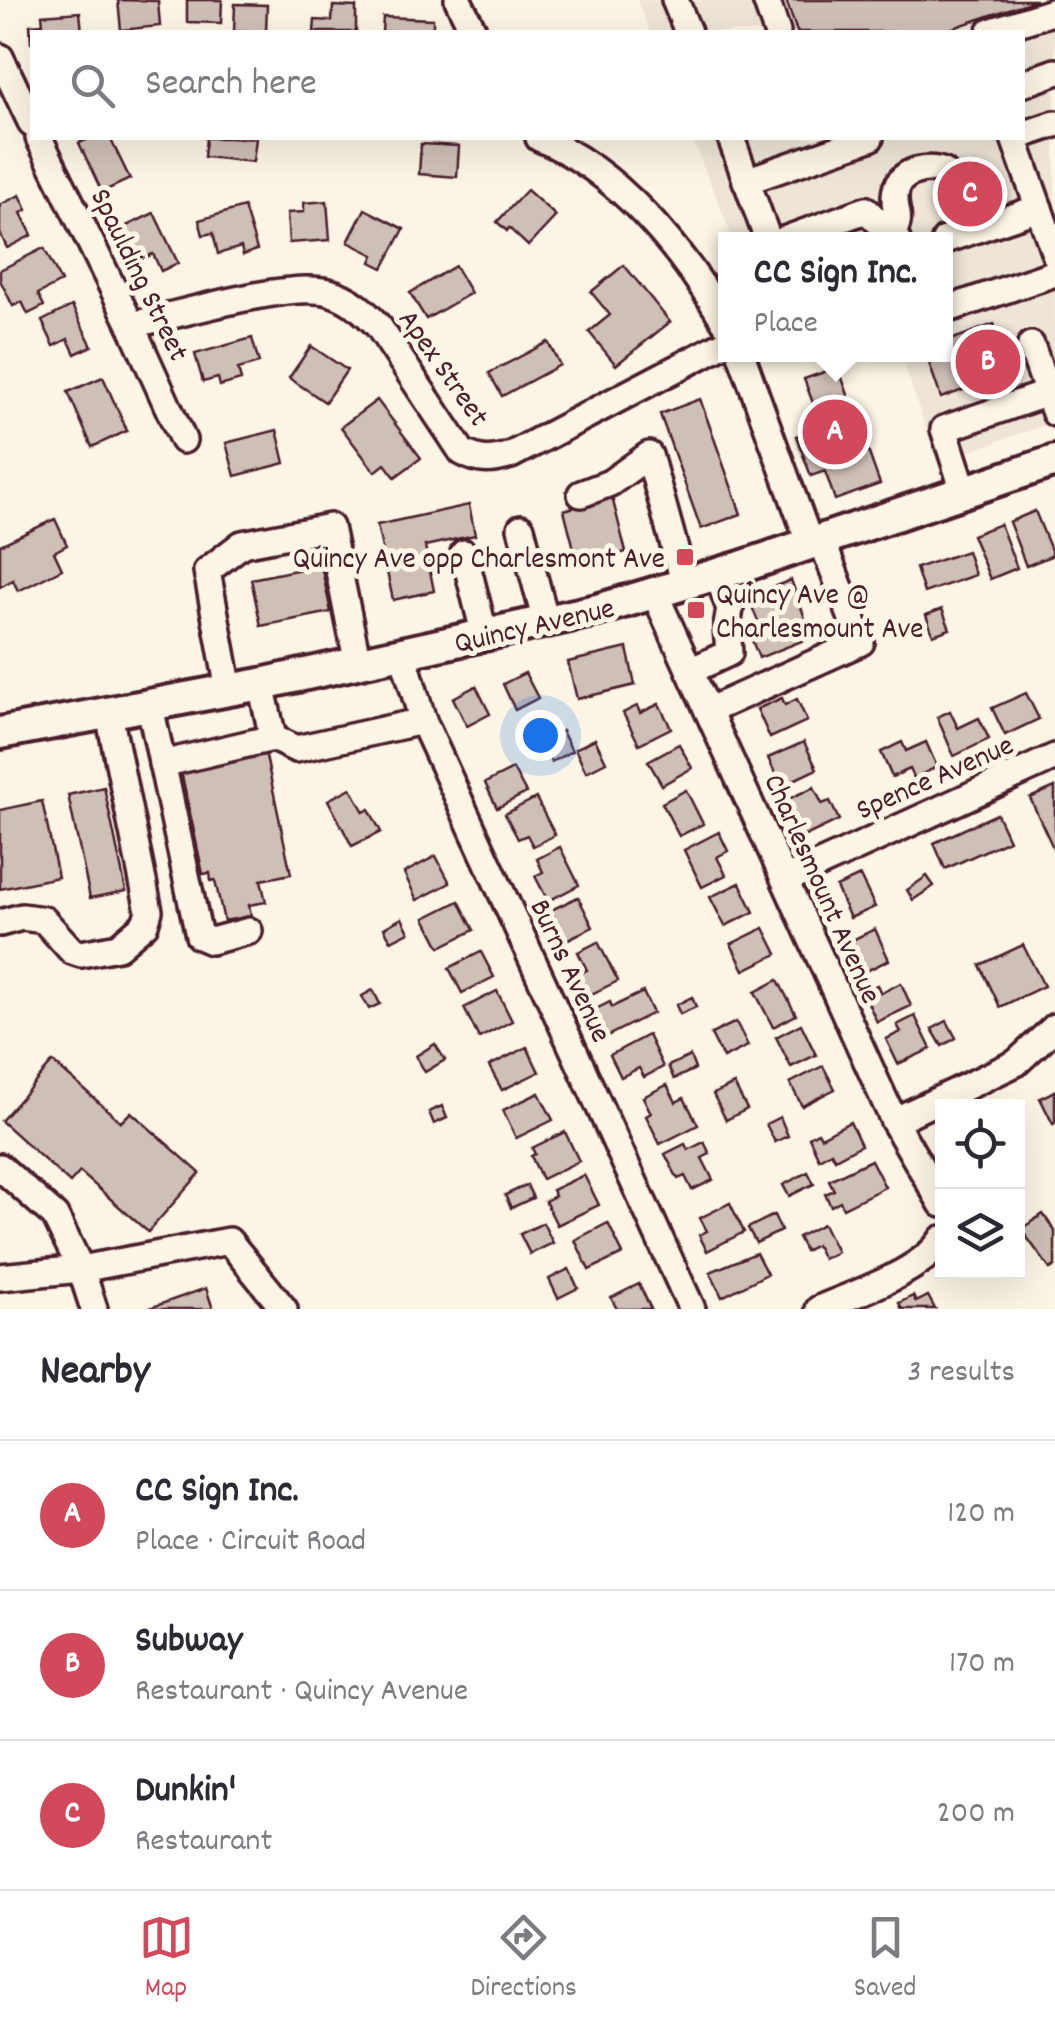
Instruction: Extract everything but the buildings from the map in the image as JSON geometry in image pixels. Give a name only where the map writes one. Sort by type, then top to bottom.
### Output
[{"type":"main road","name":"Quincy Avenue","points":[[0,733],[358,664],[655,594],[1055,461]]},
{"type":"street","points":[[458,0],[473,30]]},
{"type":"street","points":[[674,0],[687,30]]},
{"type":"street","points":[[766,0],[776,30]]},
{"type":"street","points":[[996,30],[1055,11]]},
{"type":"street","points":[[14,70],[30,118]]},
{"type":"street","points":[[1025,83],[1055,72]]},
{"type":"street","points":[[1025,134],[1055,124]]},
{"type":"street","name":"Spaulding Street","points":[[40,140],[132,325],[183,440]]},
{"type":"street","points":[[544,140],[563,148],[634,205],[680,256],[718,312]]},
{"type":"street","points":[[732,140],[765,232]]},
{"type":"street","points":[[746,181],[864,140]]},
{"type":"street","points":[[1018,140],[1055,254]]},
{"type":"street","points":[[896,232],[899,213],[894,196],[900,182],[923,168],[944,172],[948,178]]},
{"type":"street","points":[[958,230],[1038,208]]},
{"type":"street","points":[[806,232],[866,210],[890,232]]},
{"type":"street","points":[[953,307],[1055,273]]},
{"type":"street","name":"Apex Street","points":[[132,325],[291,289],[332,292],[365,311],[379,327],[452,441],[476,459],[492,461],[512,455],[718,347]]},
{"type":"street","points":[[964,491],[944,429],[1051,403],[1031,345]]},
{"type":"street","points":[[708,711],[860,642],[745,362]]},
{"type":"street","points":[[581,494],[610,483],[649,455],[685,584]]},
{"type":"street","points":[[228,690],[207,571],[242,544],[330,527],[358,664]]},
{"type":"street","points":[[521,528],[546,622]]},
{"type":"street","points":[[464,552],[486,636]]},
{"type":"street","points":[[690,670],[729,653],[726,626],[730,609],[718,574]]},
{"type":"street","name":"Charlesmount Avenue","points":[[655,594],[894,1121],[935,1192]]},
{"type":"street","name":"Burns Avenue","points":[[403,654],[423,722],[692,1309]]},
{"type":"street","points":[[261,684],[273,738]]},
{"type":"street","points":[[150,706],[199,936],[211,941],[250,931]]},
{"type":"street","points":[[0,923],[22,917],[44,920],[72,951],[81,954],[118,947],[145,924],[149,910],[109,714]]},
{"type":"street","points":[[162,764],[273,738],[296,749],[423,722]]},
{"type":"street","name":"Spence Avenue","points":[[785,880],[1055,758]]},
{"type":"street","points":[[894,1121],[1016,1064],[1055,1027]]},
{"type":"street","points":[[0,1166],[55,1216],[82,1269],[94,1309]]},
{"type":"street","points":[[0,1277],[82,1269],[229,1242],[284,1309]]},
{"type":"street","points":[[820,1309],[915,1265],[935,1250]]},
{"type":"shaded area","points":[[637,0],[1055,0],[1055,422],[937,462],[903,362],[953,362],[953,232],[730,232],[693,140],[1025,140],[1025,30],[649,30]]},
{"type":"tunnel","points":[[948,178],[962,219]]},
{"type":"place","name":"Dunkin'","points":[[970,194]]},
{"type":"place","name":"Subway","points":[[988,362]]},
{"type":"place","name":"CC Sign Inc.","points":[[835,432]]},
{"type":"place","name":"Quincy Ave opp Charlesmont Ave","points":[[685,557]]},
{"type":"place","name":"Quincy Ave @ Charlesmount Ave","points":[[696,610]]}]
